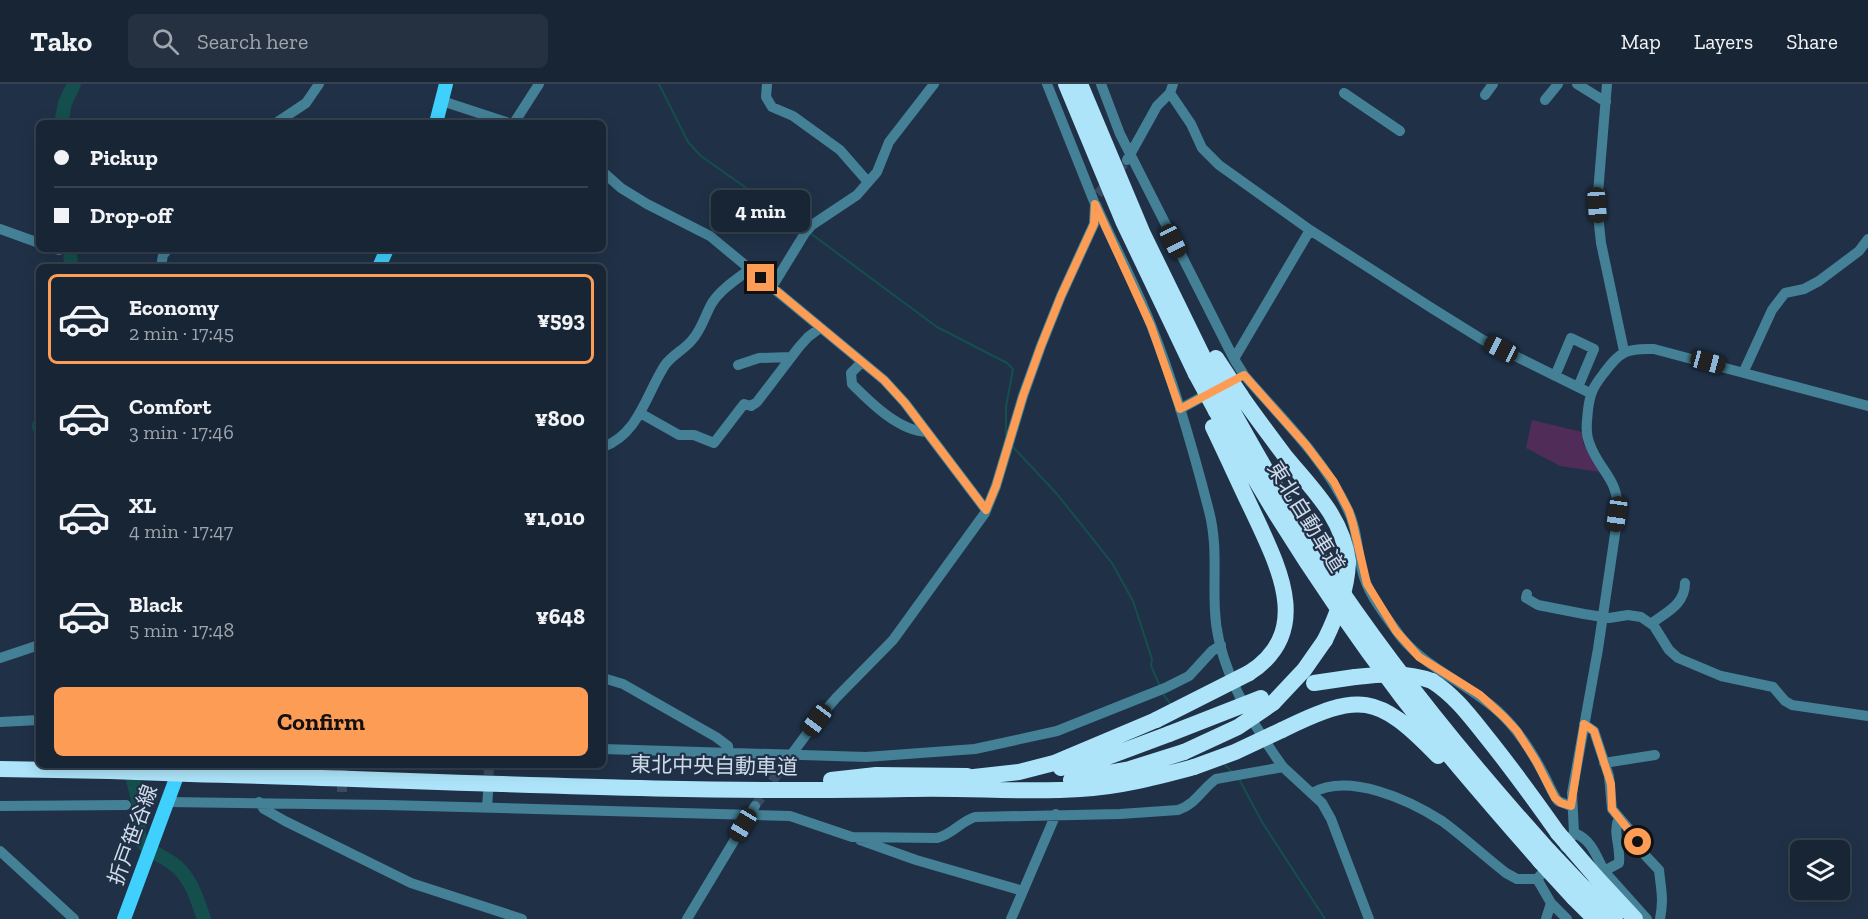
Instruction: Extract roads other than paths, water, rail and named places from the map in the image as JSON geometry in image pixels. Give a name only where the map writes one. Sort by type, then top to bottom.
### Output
[{"type":"highway","points":[[985,783],[1054,763],[1156,720],[1249,673],[1272,654],[1281,637],[1286,612],[1284,591],[1263,534],[1223,406],[1131,245],[1066,84]]},
{"type":"highway","name":"東北自動車道","points":[[1080,84],[1202,369],[1284,502],[1364,623],[1541,856],[1589,883],[1615,919]]},
{"type":"highway","points":[[985,783],[1057,782],[1106,774],[1156,762],[1184,752],[1238,727],[1304,670],[1325,640],[1346,584],[1348,562],[1343,536],[1333,514],[1273,440],[1223,406]]},
{"type":"highway","points":[[1314,683],[1399,674],[1422,677],[1432,681],[1455,699],[1470,716],[1566,833],[1589,883],[1635,919]]},
{"type":"highway","points":[[985,783],[1082,764],[1120,753],[1268,699]]},
{"type":"highway","points":[[985,783],[1060,790],[1105,787],[1151,779],[1235,752],[1326,710],[1343,705],[1372,706],[1392,714],[1413,730],[1541,856]]},
{"type":"highway","name":"東北中央自動車道","points":[[0,769],[110,771],[186,769],[340,791],[704,789],[830,785],[930,788],[985,783]]},
{"type":"highway","name":"東北自動車道","points":[[1589,883],[1595,919]]},
{"type":"main road","points":[[437,120],[446,84]]},
{"type":"main road","name":"折戸笹谷線","points":[[124,919],[168,802],[186,769]]},
{"type":"street","points":[[280,120],[306,103],[319,84]]},
{"type":"street","points":[[516,120],[539,84]]},
{"type":"street","points":[[767,84],[766,97],[772,106],[793,116],[840,150],[868,182]]},
{"type":"street","points":[[772,287],[809,229],[856,195],[868,182],[882,164],[889,142],[934,84]]},
{"type":"street","points":[[1047,84],[1151,326],[1180,409],[1214,533],[1215,613],[1221,645],[1232,679],[1240,697],[1283,767],[1322,803],[1331,819],[1369,919]]},
{"type":"street","points":[[1101,84],[1129,158],[1234,359],[1244,375],[1306,445],[1334,482],[1349,511],[1367,584],[1396,631],[1419,657],[1480,695],[1504,717],[1517,731],[1536,761],[1555,798],[1571,806]]},
{"type":"street","points":[[1485,95],[1493,84]]},
{"type":"street","points":[[1545,100],[1558,84]]},
{"type":"street","points":[[1577,84],[1606,102]]},
{"type":"street","points":[[1607,84],[1597,205],[1601,243],[1624,351]]},
{"type":"street","points":[[1129,158],[1157,106],[1172,88],[1202,148],[1209,156],[1310,230],[1483,340],[1590,393]]},
{"type":"street","points":[[1344,93],[1400,130]]},
{"type":"street","points":[[442,101],[500,120]]},
{"type":"street","points":[[606,175],[621,188],[647,204],[710,236],[884,380],[986,510]]},
{"type":"street","points":[[783,766],[836,698],[893,640],[986,510],[996,486],[1023,396],[1041,346],[1094,224],[1097,199]]},
{"type":"street","points":[[0,229],[36,242]]},
{"type":"street","points":[[1234,359],[1310,230]]},
{"type":"street","points":[[1744,371],[1772,310],[1785,293],[1804,289],[1820,281],[1859,251],[1868,239]]},
{"type":"street","points":[[606,446],[625,435],[640,413],[664,366],[673,354],[691,342],[699,331],[713,301],[750,269]]},
{"type":"street","points":[[640,413],[679,435],[694,435],[714,443],[742,405],[751,406],[757,402],[790,357],[808,337],[820,328]]},
{"type":"street","points":[[1555,376],[1571,338],[1594,349],[1578,387]]},
{"type":"street","points":[[1312,793],[1328,786],[1345,785],[1384,793],[1441,821],[1506,873],[1517,879],[1537,879],[1572,839],[1566,833],[1602,617],[1618,498],[1615,488],[1588,441],[1590,393],[1615,359],[1624,351],[1654,349],[1744,371],[1868,406]]},
{"type":"street","points":[[738,366],[759,358],[790,357]]},
{"type":"street","points":[[862,362],[851,373],[852,384],[879,409],[905,428],[915,432],[927,432]]},
{"type":"street","points":[[1180,409],[1244,375]]},
{"type":"street","points":[[1652,623],[1681,601],[1685,583]]},
{"type":"street","points":[[1527,594],[1526,598],[1538,605],[1602,617],[1634,615],[1652,623],[1672,654],[1704,670],[1720,676],[1773,687],[1792,705],[1868,716]]},
{"type":"street","points":[[606,749],[873,757],[975,749],[1057,731],[1165,688],[1189,676],[1212,651],[1221,645]]},
{"type":"street","points":[[0,658],[36,646]]},
{"type":"street","points":[[606,679],[623,684],[716,738],[728,746],[729,753]]},
{"type":"street","points":[[0,722],[36,720]]},
{"type":"street","points":[[1584,724],[1594,731],[1611,784],[1612,809],[1629,829],[1643,853],[1659,870],[1663,893],[1660,919]]},
{"type":"street","points":[[1604,763],[1655,754]]},
{"type":"street","points":[[852,837],[937,838],[945,836],[975,817],[1120,814],[1178,810],[1195,801],[1216,779],[1283,767]]},
{"type":"street","points":[[168,802],[259,802],[340,791],[487,807],[752,810],[790,816],[916,860],[1023,891]]},
{"type":"street","points":[[487,807],[488,793]]},
{"type":"street","points":[[259,802],[264,809],[285,821],[411,883],[522,919]]},
{"type":"street","points":[[0,806],[126,804]]},
{"type":"street","points":[[687,919],[752,810]]},
{"type":"street","points":[[1024,919],[1012,917],[1056,814]]},
{"type":"street","points":[[1619,817],[1614,830],[1619,863],[1589,883],[1647,919]]},
{"type":"street","points":[[0,850],[74,919]]},
{"type":"street","points":[[1537,879],[1551,903],[1567,919]]},
{"type":"street","points":[[1546,919],[1551,903]]},
{"type":"waterway","points":[[62,120],[65,103],[74,84]]},
{"type":"waterway","points":[[659,84],[688,142],[701,156],[803,228]]},
{"type":"waterway","points":[[810,233],[937,327],[1007,363],[1013,369],[1006,407],[1006,435]]},
{"type":"waterway","points":[[70,252],[71,264]]},
{"type":"waterway","points":[[1013,447],[1057,494],[1112,563],[1133,601],[1152,659],[1151,666],[1160,686]]},
{"type":"waterway","points":[[1163,694],[1172,706]]},
{"type":"waterway","points":[[1224,764],[1233,773]]},
{"type":"waterway","points":[[130,768],[138,799],[140,838],[149,849],[172,863],[184,874],[204,919]]},
{"type":"waterway","points":[[1239,779],[1262,822],[1325,919]]},
{"type":"tunnel","points":[[1098,194],[1127,160]]},
{"type":"tunnel","points":[[755,806],[783,766]]},
{"type":"tunnel","points":[[342,768],[342,792]]},
{"type":"tunnel","points":[[488,790],[489,768]]}]
